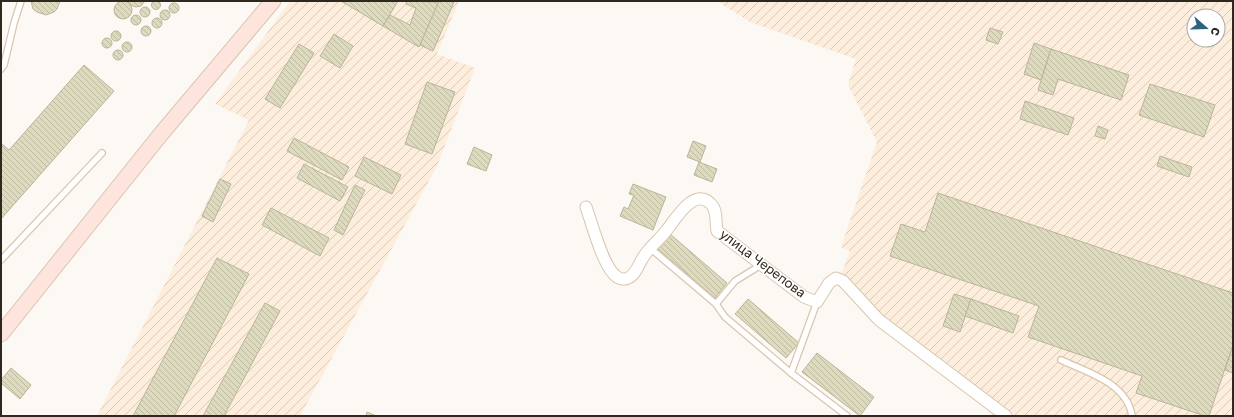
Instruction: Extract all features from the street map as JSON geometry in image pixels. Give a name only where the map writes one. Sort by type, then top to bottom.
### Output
[{"type":"street","points":[[1,334],[161,134],[273,1]]},
{"type":"street","name":"улица Черепова","points":[[586,208],[603,256],[610,270],[615,276],[621,279],[628,279],[633,275],[650,248],[665,233],[684,208],[690,202],[697,199],[706,201],[712,204],[716,212],[715,224],[717,231],[804,297],[818,302],[829,282],[836,278],[843,281],[879,320],[995,411],[1006,416]]},
{"type":"lane","points":[[1,69],[4,65],[21,1]]},
{"type":"lane","points":[[1,260],[102,153]]},
{"type":"lane","points":[[650,248],[716,304],[725,317],[791,373],[847,416]]},
{"type":"lane","points":[[716,304],[735,281],[762,264]]},
{"type":"lane","points":[[791,373],[818,302]]},
{"type":"lane","points":[[1060,360],[1102,379],[1118,390],[1131,407],[1132,416]]},
{"type":"shaded area","points":[[290,1],[459,1],[437,54],[475,68],[437,166],[300,416],[97,416],[249,120],[215,104]]},
{"type":"shaded area","points":[[717,1],[1233,1],[1233,416],[1012,416],[887,323],[841,275],[850,251],[841,247],[877,142],[848,85],[856,59],[750,22]]},
{"type":"building","points":[[156,0],[161,5],[156,10],[151,5]]},
{"type":"building","points":[[31,1],[60,1],[54,12],[46,15],[33,9]]},
{"type":"building","points":[[123,1],[129,4],[132,10],[129,16],[123,19],[117,16],[114,10],[117,4]]},
{"type":"building","points":[[128,1],[145,1],[141,6],[136,7],[130,5]]},
{"type":"building","points":[[341,1],[398,1],[383,26]]},
{"type":"building","points":[[407,1],[439,2],[419,47],[383,26],[390,15],[410,25],[416,8],[406,4]]},
{"type":"building","points":[[439,1],[454,2],[433,51],[420,45]]},
{"type":"building","points":[[172,3],[176,3],[178,4],[178,12],[172,13],[169,10],[169,6]]},
{"type":"building","points":[[143,7],[147,7],[149,8],[149,16],[143,17],[140,14],[140,10]]},
{"type":"building","points":[[163,10],[167,10],[169,11],[169,19],[163,20],[160,17],[160,13]]},
{"type":"building","points":[[134,15],[138,15],[140,16],[140,24],[134,25],[131,22],[131,18]]},
{"type":"building","points":[[155,18],[159,18],[161,19],[161,27],[155,28],[152,25],[152,21]]},
{"type":"building","points":[[144,26],[148,26],[150,27],[150,35],[144,36],[141,33],[141,29]]},
{"type":"building","points":[[990,28],[1003,32],[998,44],[986,40]]},
{"type":"building","points":[[114,31],[118,31],[120,32],[120,40],[114,41],[111,38],[111,34]]},
{"type":"building","points":[[334,34],[353,46],[340,68],[320,56]]},
{"type":"building","points":[[105,38],[109,38],[111,39],[111,47],[105,48],[102,45],[102,41]]},
{"type":"building","points":[[125,42],[129,42],[131,43],[131,51],[125,52],[122,49],[122,45]]},
{"type":"building","points":[[1034,43],[1051,49],[1041,80],[1024,74]]},
{"type":"building","points":[[299,44],[314,53],[280,108],[265,99]]},
{"type":"building","points":[[1051,49],[1129,75],[1121,100],[1058,79],[1053,95],[1038,90]]},
{"type":"building","points":[[116,50],[120,50],[122,51],[122,59],[116,60],[113,57],[113,53]]},
{"type":"building","points":[[84,65],[114,91],[1,219],[1,143],[9,150]]},
{"type":"building","points":[[427,82],[455,92],[432,154],[405,144]]},
{"type":"building","points":[[1150,84],[1215,105],[1204,137],[1139,115]]},
{"type":"building","points":[[1025,101],[1074,118],[1068,135],[1020,119]]},
{"type":"building","points":[[1098,126],[1108,130],[1105,139],[1095,136]]},
{"type":"building","points":[[294,138],[349,167],[342,180],[287,151]]},
{"type":"building","points":[[693,141],[706,146],[700,162],[687,157]]},
{"type":"building","points":[[474,147],[492,155],[486,171],[467,164]]},
{"type":"building","points":[[1160,156],[1192,167],[1189,177],[1157,166]]},
{"type":"building","points":[[364,157],[401,175],[392,194],[355,176]]},
{"type":"building","points":[[699,162],[717,169],[712,182],[694,175]]},
{"type":"building","points":[[304,164],[348,187],[340,201],[297,178]]},
{"type":"building","points":[[220,179],[231,184],[213,222],[202,216]]},
{"type":"building","points":[[633,184],[666,197],[653,230],[620,216],[624,207],[628,209],[634,195],[629,194]]},
{"type":"building","points":[[355,185],[365,190],[343,235],[334,230]]},
{"type":"building","points":[[938,193],[1233,293],[1233,345],[1209,416],[1205,416],[1136,393],[1142,376],[1028,337],[1039,306],[890,256],[901,224],[925,232]]},
{"type":"building","points":[[271,208],[329,238],[320,256],[262,225]]},
{"type":"building","points":[[670,234],[727,283],[715,298],[658,249]]},
{"type":"building","points":[[217,258],[249,274],[174,416],[133,416]]},
{"type":"building","points":[[954,294],[971,299],[960,332],[943,326]]},
{"type":"building","points":[[748,299],[799,343],[786,358],[735,314]]},
{"type":"building","points":[[971,299],[1019,316],[1013,333],[965,316]]},
{"type":"building","points":[[265,303],[280,311],[224,416],[203,416]]},
{"type":"building","points":[[1233,345],[1233,373],[1225,370]]},
{"type":"building","points":[[817,353],[874,397],[860,416],[802,372]]},
{"type":"building","points":[[11,368],[31,385],[20,399],[1,383],[1,380]]},
{"type":"building","points":[[367,412],[376,416],[366,416]]}]
